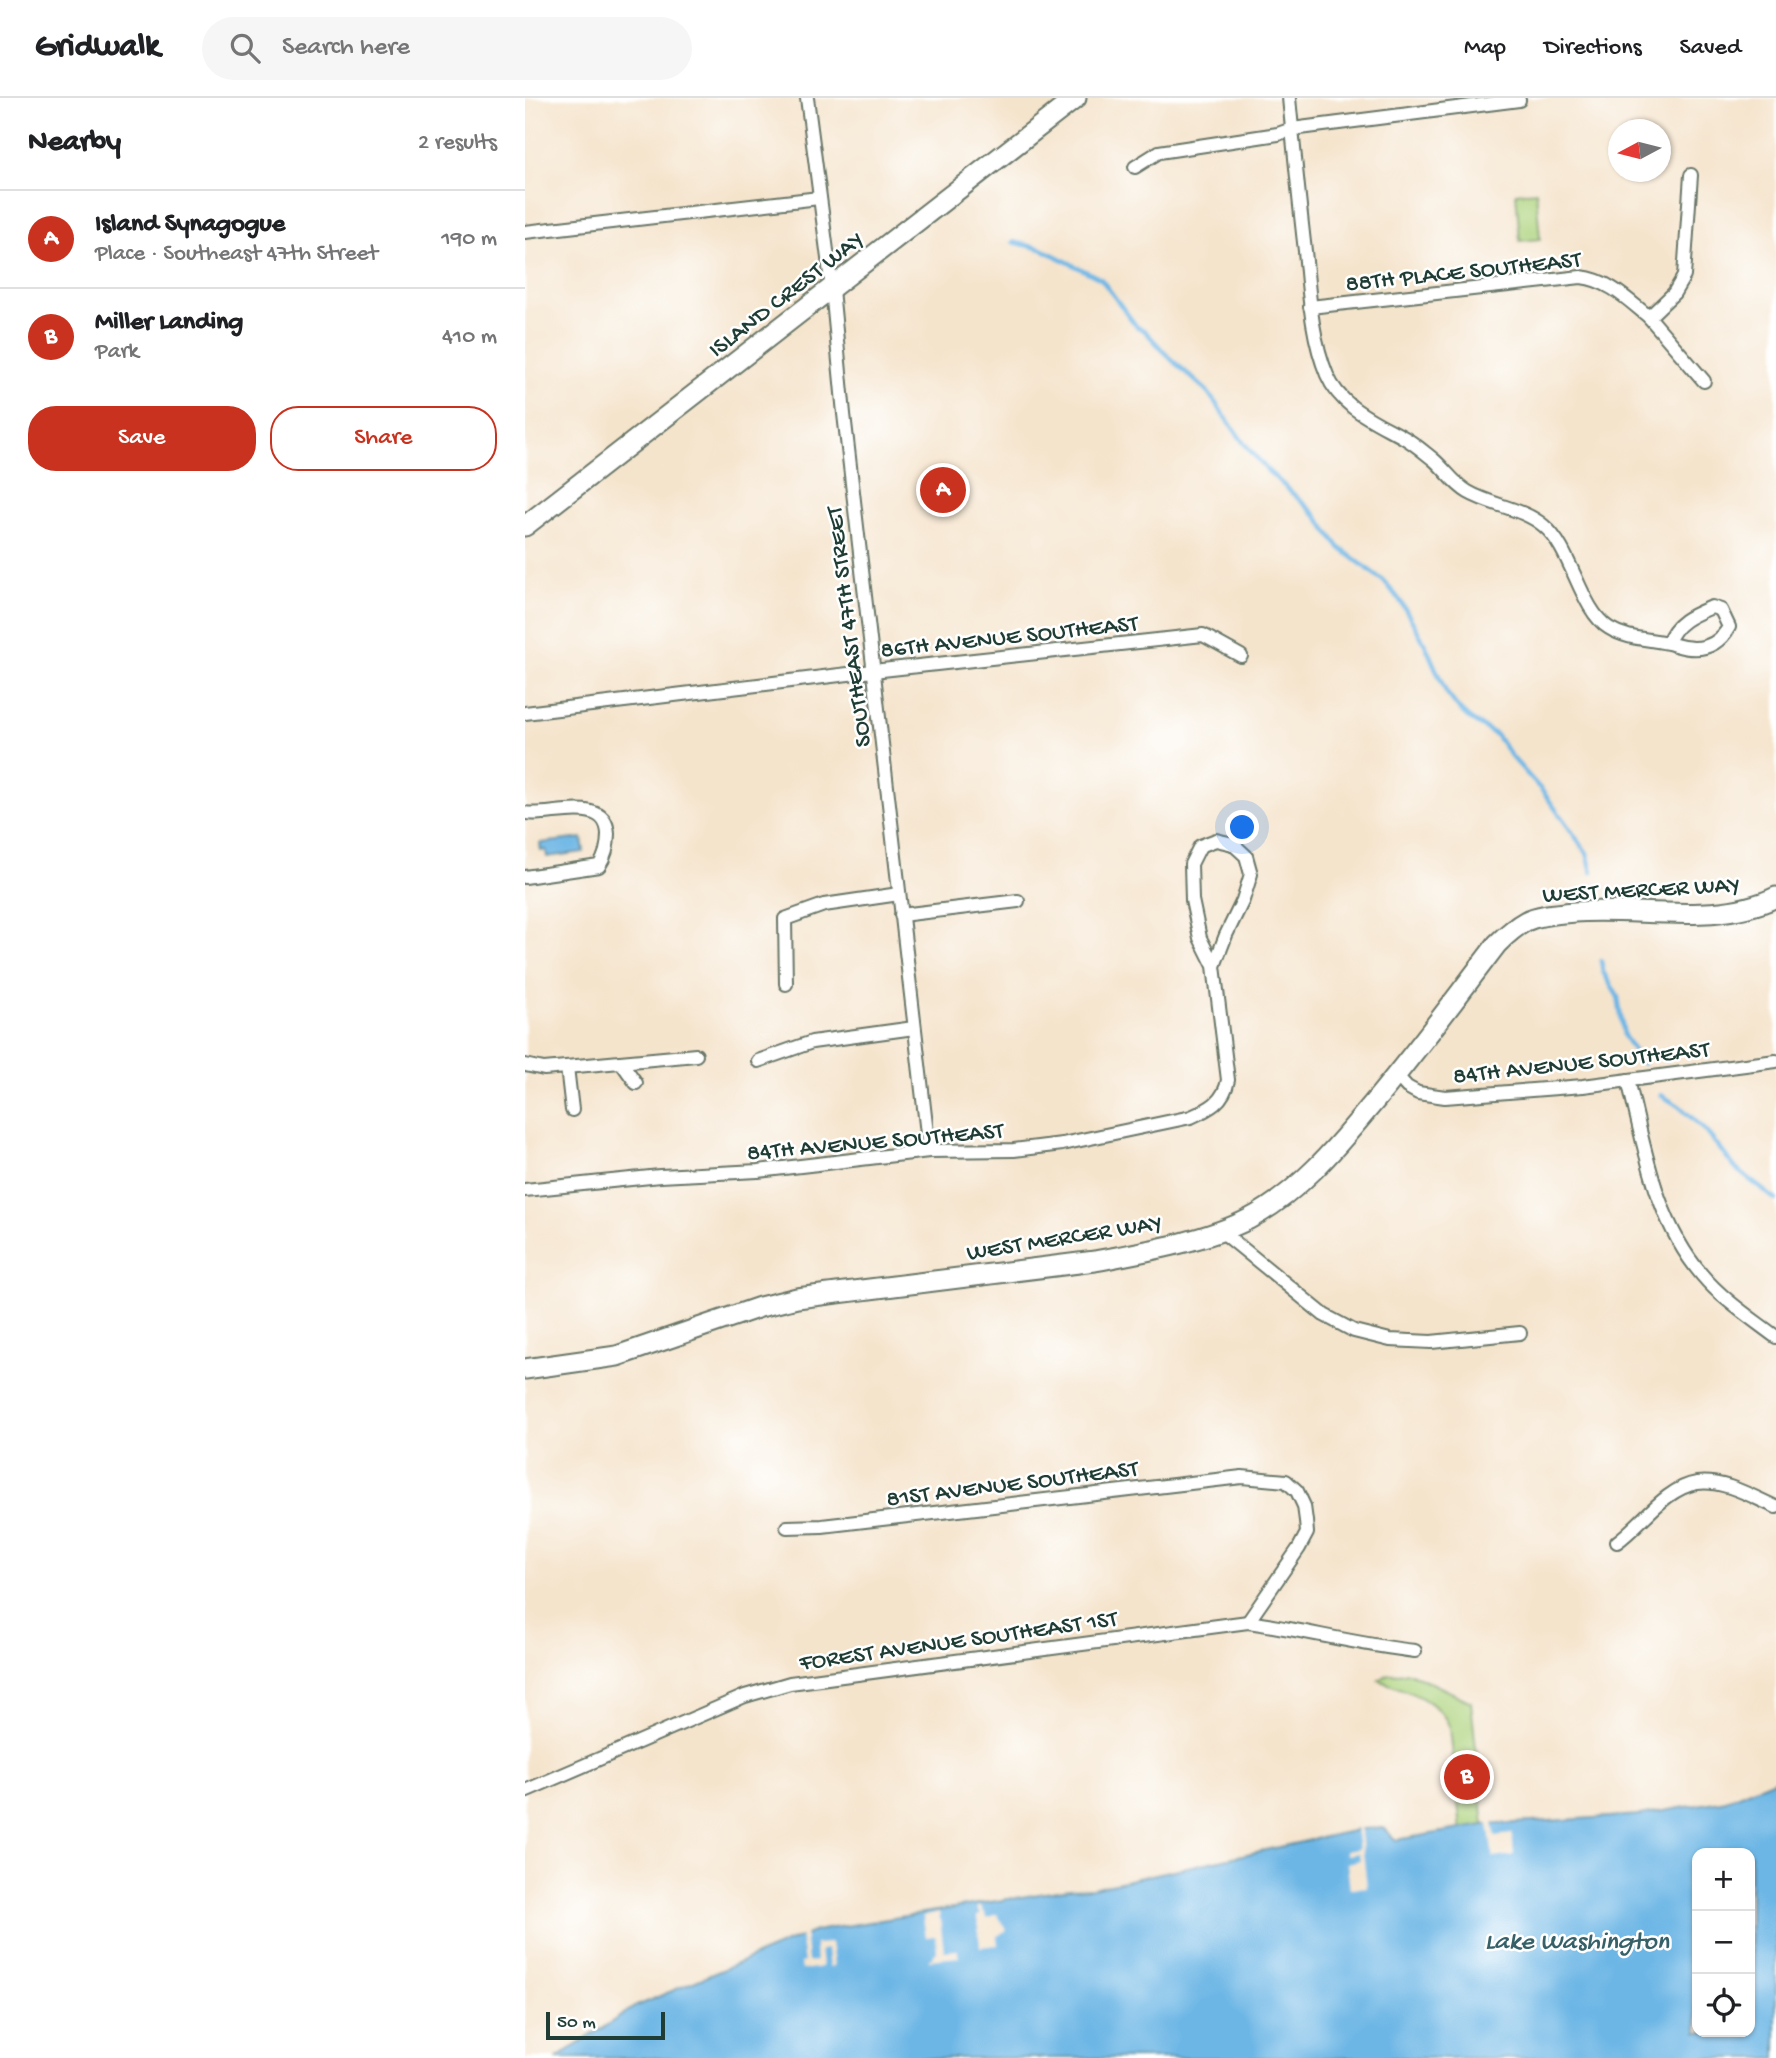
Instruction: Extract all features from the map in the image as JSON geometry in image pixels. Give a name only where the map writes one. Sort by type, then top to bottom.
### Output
[{"type":"street","name":"SOUTHEAST 47TH STREET","points":[[807,98],[832,289],[929,1151]]},
{"type":"street","name":"ISLAND CREST WAY","points":[[525,527],[1076,98]]},
{"type":"street","points":[[1289,98],[1310,307],[1327,376],[1343,398],[1365,418],[1405,438],[1465,491],[1490,503],[1525,514],[1546,527],[1564,553],[1592,608],[1607,626],[1631,638],[1668,643],[1688,649],[1714,645],[1729,627],[1721,610],[1712,607],[1685,619],[1671,634],[1668,643]]},
{"type":"street","points":[[1135,167],[1159,152],[1278,134],[1292,129],[1519,100]]},
{"type":"street","points":[[1649,317],[1674,293],[1684,276],[1691,175]]},
{"type":"street","points":[[525,232],[819,198]]},
{"type":"street","name":"88TH PLACE SOUTHEAST","points":[[1310,307],[1581,277],[1595,278],[1649,317],[1704,381]]},
{"type":"street","name":"86TH AVENUE SOUTHEAST","points":[[525,713],[1203,635],[1241,656]]},
{"type":"street","points":[[525,813],[587,810],[605,821],[608,832],[607,848],[599,866],[525,877]]},
{"type":"street","points":[[1216,839],[1233,844],[1246,856],[1251,874],[1243,900],[1214,965],[1200,938],[1192,900],[1191,864],[1199,846],[1216,839]]},
{"type":"street","points":[[786,984],[785,919],[824,905],[899,894]]},
{"type":"street","name":"WEST MERCER WAY","points":[[525,1369],[617,1356],[760,1307],[797,1298],[1095,1261],[1142,1252],[1248,1220],[1297,1185],[1340,1143],[1397,1076],[1497,944],[1506,934],[1528,920],[1543,915],[1588,911],[1731,912],[1748,909],[1776,897]]},
{"type":"street","points":[[901,915],[1019,901]]},
{"type":"street","name":"84TH AVENUE SOUTHEAST","points":[[525,1190],[758,1171],[929,1151],[1014,1150],[1062,1144],[1191,1117],[1221,1100],[1228,1080],[1214,965]]},
{"type":"street","points":[[758,1061],[812,1042],[915,1028]]},
{"type":"street","points":[[525,1065],[544,1069],[696,1055]]},
{"type":"street","name":"84TH AVENUE SOUTHEAST","points":[[1397,1076],[1418,1093],[1445,1097],[1628,1080],[1776,1060]]},
{"type":"street","points":[[621,1062],[636,1083]]},
{"type":"street","points":[[567,1067],[572,1110]]},
{"type":"street","points":[[1628,1080],[1658,1196],[1668,1223],[1702,1275],[1739,1310],[1776,1337]]},
{"type":"street","points":[[1220,1230],[1324,1315],[1354,1331],[1390,1340],[1431,1342],[1520,1333]]},
{"type":"street","name":"81ST AVENUE SOUTHEAST","points":[[787,1527],[822,1526],[1242,1477],[1286,1481],[1297,1491],[1304,1506],[1307,1533],[1248,1622]]},
{"type":"street","points":[[1617,1542],[1677,1491],[1698,1483],[1731,1489],[1776,1507]]},
{"type":"street","name":"FOREST AVENUE SOUTHEAST 1ST","points":[[525,1791],[745,1696],[790,1683],[1248,1622],[1385,1648],[1415,1651]]},
{"type":"green space","points":[[1536,191],[1540,239],[1520,241],[1516,193]]},
{"type":"green space","points":[[1411,1673],[1471,1702],[1484,1825],[1461,1830],[1450,1728],[1445,1718],[1430,1703],[1379,1680],[1389,1674]]},
{"type":"water","points":[[582,838],[584,852],[547,857],[546,850],[541,851],[540,843]]},
{"type":"water","name":"Lake Washington","points":[[1776,1779],[1776,2058],[557,2058],[636,2006],[815,1931],[1069,1889],[1092,1888],[1361,1829],[1383,1828],[1396,1840],[1484,1825],[1640,1815],[1726,1800]]},
{"type":"pier","points":[[1488,1822],[1493,1822],[1495,1836],[1512,1834],[1514,1855],[1493,1858]]},
{"type":"pier","points":[[1360,1826],[1367,1887],[1350,1889],[1347,1863],[1360,1860],[1359,1853],[1346,1855],[1346,1851],[1359,1849],[1356,1827]]},
{"type":"pier","points":[[980,1906],[988,1918],[997,1914],[1007,1930],[997,1936],[998,1945],[980,1947],[977,1916],[981,1915],[977,1908]]},
{"type":"pier","points":[[939,1912],[944,1951],[958,1950],[959,1957],[928,1960],[937,1952],[936,1936],[926,1937],[923,1916]]},
{"type":"pier","points":[[805,1932],[808,1962],[816,1961],[815,1944],[831,1943],[834,1966],[829,1967],[827,1949],[820,1950],[822,1967],[802,1970],[801,1963],[804,1962],[800,1933]]},
{"type":"waterway","points":[[1013,242],[1042,249],[1101,279],[1137,327],[1144,330],[1207,391],[1243,442],[1267,470],[1315,514],[1339,547],[1386,583],[1401,602],[1424,642],[1446,692],[1470,719],[1496,735],[1544,793],[1587,853],[1592,872]]},
{"type":"waterway","points":[[1601,961],[1603,972],[1618,997],[1624,1036],[1643,1064]]},
{"type":"waterway","points":[[1661,1095],[1679,1106],[1705,1130],[1736,1169],[1776,1200]]},
{"type":"place","name":"Island Synagogue","points":[[943,490]]},
{"type":"place","name":"Miller Landing","points":[[1467,1777]]}]
